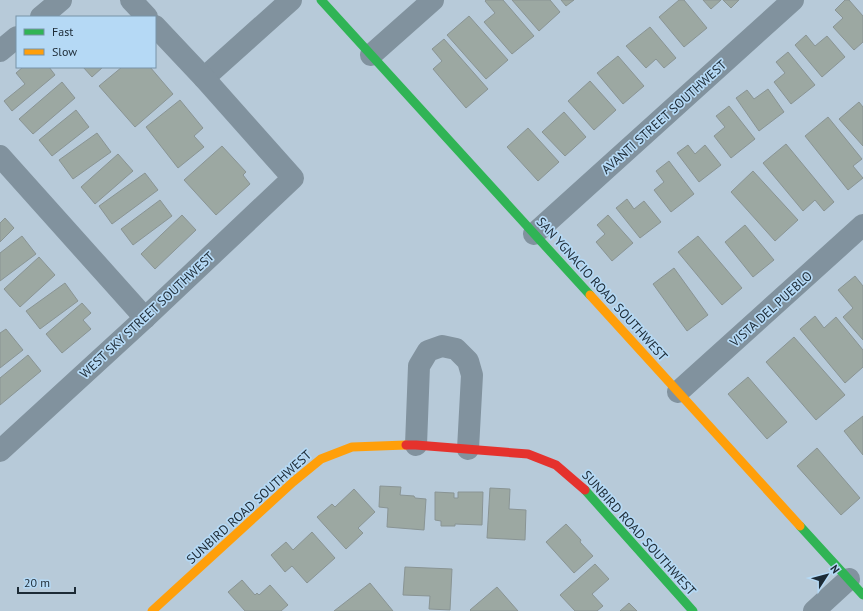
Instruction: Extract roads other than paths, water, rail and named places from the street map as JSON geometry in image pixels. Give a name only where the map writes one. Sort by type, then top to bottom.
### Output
[{"type":"street","points":[[42,16],[61,0]]},
{"type":"street","points":[[131,0],[146,16]]},
{"type":"street","points":[[156,27],[204,78],[291,0]]},
{"type":"street","name":"SAN YGNACIO ROAD SOUTHWEST","points":[[321,0],[678,392],[851,577],[863,595]]},
{"type":"street","points":[[371,55],[433,0]]},
{"type":"street","name":"AVANTI STREET SOUTHWEST","points":[[534,234],[793,0]]},
{"type":"street","points":[[0,52],[16,38]]},
{"type":"street","name":"WEST SKY STREET SOUTHWEST","points":[[0,451],[145,318],[293,178],[204,78]]},
{"type":"street","points":[[0,156],[145,318]]},
{"type":"street","name":"VISTA DEL PUEBLO","points":[[678,392],[863,225]]},
{"type":"street","points":[[416,445],[419,366],[428,351],[442,346],[456,349],[468,361],[472,375],[468,449]]},
{"type":"street","name":"SUNBIRD ROAD SOUTHWEST","points":[[152,611],[293,482],[321,459],[352,447],[416,445],[528,454],[556,465],[583,488],[693,611]]},
{"type":"street","points":[[814,611],[851,577]]}]
